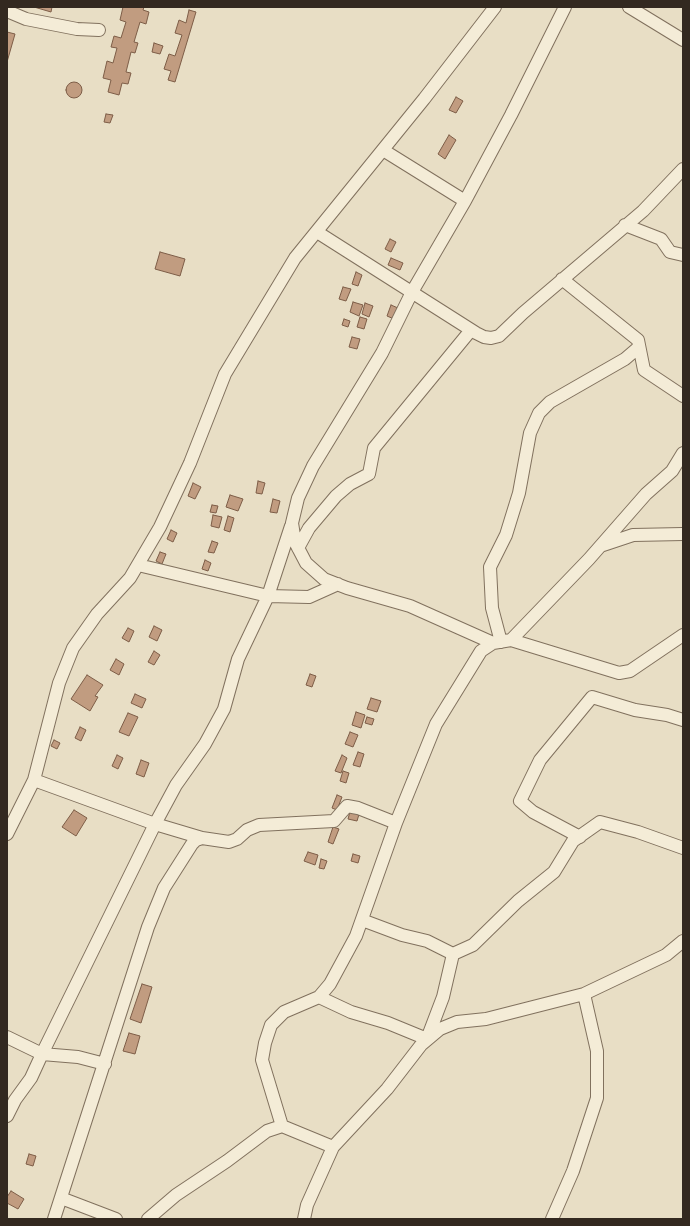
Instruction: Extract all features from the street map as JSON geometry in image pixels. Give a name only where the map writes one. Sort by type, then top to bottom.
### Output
[{"type":"street","points":[[7,834],[34,780],[59,683],[73,648],[97,614],[130,578],[160,527],[180,484],[225,374],[295,258],[383,150],[494,7]]},
{"type":"street","points":[[7,1116],[14,1100],[31,1078],[155,824],[176,785],[205,744],[224,709],[238,659],[268,596],[292,523],[298,498],[313,466],[382,353],[412,292],[465,201],[511,115],[565,7]]},
{"type":"street","points":[[629,7],[683,40]]},
{"type":"street","points":[[7,11],[26,19],[77,29],[99,30]]},
{"type":"street","points":[[383,150],[465,201]]},
{"type":"street","points":[[316,232],[471,330],[484,337],[499,336],[562,279],[643,211],[683,169]]},
{"type":"street","points":[[626,225],[661,239],[670,252],[683,255]]},
{"type":"street","points":[[562,279],[638,340],[644,370],[683,396]]},
{"type":"street","points":[[298,548],[310,528],[336,496],[350,484],[369,474],[374,448],[471,330]]},
{"type":"street","points":[[501,641],[492,608],[490,567],[506,534],[519,493],[530,433],[539,413],[550,402],[625,359],[639,347]]},
{"type":"street","points":[[282,1126],[262,1060],[265,1043],[271,1025],[284,1012],[319,996],[330,984],[356,936],[396,823],[436,724],[481,651],[501,641],[602,545],[646,494],[672,471],[683,453]]},
{"type":"street","points":[[292,523],[295,542],[306,563],[324,579],[410,606],[501,641],[619,673],[630,671],[681,638]]},
{"type":"street","points":[[602,545],[633,535],[683,534]]},
{"type":"street","points":[[138,564],[268,596],[309,597],[338,584]]},
{"type":"street","points":[[580,836],[533,812],[520,801],[540,760],[592,697],[635,710],[667,715],[683,720]]},
{"type":"street","points":[[34,780],[155,824],[202,838],[229,842],[237,839],[247,830],[259,825],[334,821],[348,806],[358,808],[396,823]]},
{"type":"street","points":[[453,954],[473,945],[518,901],[554,872],[574,842],[600,822],[638,832],[683,848]]},
{"type":"street","points":[[54,1219],[148,927],[164,888],[192,844],[196,840],[202,838]]},
{"type":"street","points":[[362,920],[402,935],[427,941],[453,954]]},
{"type":"street","points":[[304,1219],[307,1205],[332,1147],[387,1089],[421,1045],[440,1029],[457,1022],[486,1019],[584,994],[666,954],[683,941]]},
{"type":"street","points":[[428,1039],[443,997],[453,954]]},
{"type":"street","points":[[552,1219],[573,1171],[597,1098],[597,1050],[584,994]]},
{"type":"street","points":[[319,996],[351,1012],[388,1023],[428,1039]]},
{"type":"street","points":[[7,1037],[42,1054],[78,1057],[105,1064]]},
{"type":"street","points":[[148,1219],[176,1195],[227,1161],[267,1131],[282,1126],[332,1147]]},
{"type":"street","points":[[61,1198],[116,1219]]},
{"type":"building","points":[[34,7],[52,7],[51,12]]},
{"type":"building","points":[[123,7],[144,7],[143,10],[149,12],[146,24],[140,22],[134,42],[138,43],[135,53],[131,52],[126,72],[131,73],[128,84],[122,83],[119,95],[108,92],[111,80],[103,78],[107,61],[113,63],[117,48],[111,47],[114,36],[121,38],[126,22],[120,20]]},
{"type":"building","points":[[189,10],[196,12],[175,82],[168,80],[171,71],[164,69],[169,54],[175,56],[182,35],[175,33],[179,20],[186,23]]},
{"type":"building","points":[[7,32],[15,34],[7,62]]},
{"type":"building","points":[[154,43],[163,46],[160,54],[152,52]]},
{"type":"building","points":[[74,82],[80,84],[82,90],[80,96],[74,98],[68,96],[66,90],[68,84]]},
{"type":"building","points":[[456,97],[463,101],[456,113],[449,110]]},
{"type":"building","points":[[106,114],[113,115],[110,123],[104,122]]},
{"type":"building","points":[[449,135],[456,140],[445,159],[438,154]]},
{"type":"building","points":[[390,239],[396,242],[391,252],[385,249]]},
{"type":"building","points":[[160,252],[185,259],[180,276],[155,269]]},
{"type":"building","points":[[391,258],[403,263],[400,270],[388,265]]},
{"type":"building","points":[[356,272],[362,275],[358,286],[352,284]]},
{"type":"building","points":[[343,287],[351,289],[346,301],[339,299]]},
{"type":"building","points":[[353,302],[363,305],[359,316],[350,312]]},
{"type":"building","points":[[365,303],[373,306],[369,317],[362,314]]},
{"type":"building","points":[[391,305],[398,308],[394,319],[387,316]]},
{"type":"building","points":[[360,317],[367,319],[364,329],[357,327]]},
{"type":"building","points":[[344,319],[350,321],[348,327],[342,325]]},
{"type":"building","points":[[352,337],[360,339],[357,349],[349,347]]},
{"type":"building","points":[[258,481],[265,483],[262,494],[256,493]]},
{"type":"building","points":[[193,483],[201,487],[195,499],[188,496]]},
{"type":"building","points":[[230,495],[243,499],[238,511],[226,507]]},
{"type":"building","points":[[273,499],[280,501],[277,513],[270,512]]},
{"type":"building","points":[[212,505],[218,506],[216,513],[210,512]]},
{"type":"building","points":[[213,515],[222,517],[219,528],[211,526]]},
{"type":"building","points":[[228,516],[234,518],[230,532],[224,530]]},
{"type":"building","points":[[171,530],[177,533],[173,542],[167,539]]},
{"type":"building","points":[[212,541],[218,543],[214,553],[208,552]]},
{"type":"building","points":[[160,552],[166,554],[162,564],[156,561]]},
{"type":"building","points":[[205,560],[211,563],[208,571],[202,569]]},
{"type":"building","points":[[154,626],[162,630],[157,641],[149,637]]},
{"type":"building","points":[[128,628],[134,631],[129,642],[122,638]]},
{"type":"building","points":[[154,651],[160,655],[154,665],[148,662]]},
{"type":"building","points":[[116,659],[124,664],[119,675],[110,670]]},
{"type":"building","points":[[310,674],[316,676],[312,687],[306,685]]},
{"type":"building","points":[[87,675],[103,685],[95,696],[98,697],[90,711],[71,699]]},
{"type":"building","points":[[135,694],[146,699],[142,708],[131,703]]},
{"type":"building","points":[[371,698],[381,701],[377,712],[367,709]]},
{"type":"building","points":[[356,712],[365,715],[361,728],[352,725]]},
{"type":"building","points":[[128,713],[138,717],[129,736],[119,732]]},
{"type":"building","points":[[367,717],[374,719],[372,725],[365,723]]},
{"type":"building","points":[[80,727],[86,730],[81,741],[75,738]]},
{"type":"building","points":[[350,732],[358,735],[353,747],[345,744]]},
{"type":"building","points":[[54,740],[60,743],[57,749],[51,746]]},
{"type":"building","points":[[358,752],[364,754],[360,767],[353,765]]},
{"type":"building","points":[[117,755],[123,758],[118,769],[112,766]]},
{"type":"building","points":[[342,755],[347,758],[341,773],[335,771]]},
{"type":"building","points":[[141,760],[149,763],[144,777],[136,774]]},
{"type":"building","points":[[343,771],[349,773],[346,783],[340,781]]},
{"type":"building","points":[[337,795],[342,797],[337,810],[332,808]]},
{"type":"building","points":[[351,808],[360,811],[357,821],[348,819]]},
{"type":"building","points":[[74,810],[87,818],[76,836],[62,827]]},
{"type":"building","points":[[333,827],[339,829],[333,844],[328,842]]},
{"type":"building","points":[[308,852],[318,855],[315,865],[304,861]]},
{"type":"building","points":[[353,854],[360,856],[358,863],[351,861]]},
{"type":"building","points":[[321,859],[327,861],[324,869],[319,868]]},
{"type":"building","points":[[142,984],[152,987],[141,1023],[130,1019]]},
{"type":"building","points":[[129,1033],[140,1036],[135,1054],[123,1051]]},
{"type":"building","points":[[29,1154],[36,1156],[33,1166],[26,1164]]},
{"type":"building","points":[[11,1191],[24,1199],[18,1209],[7,1203],[7,1197]]}]
